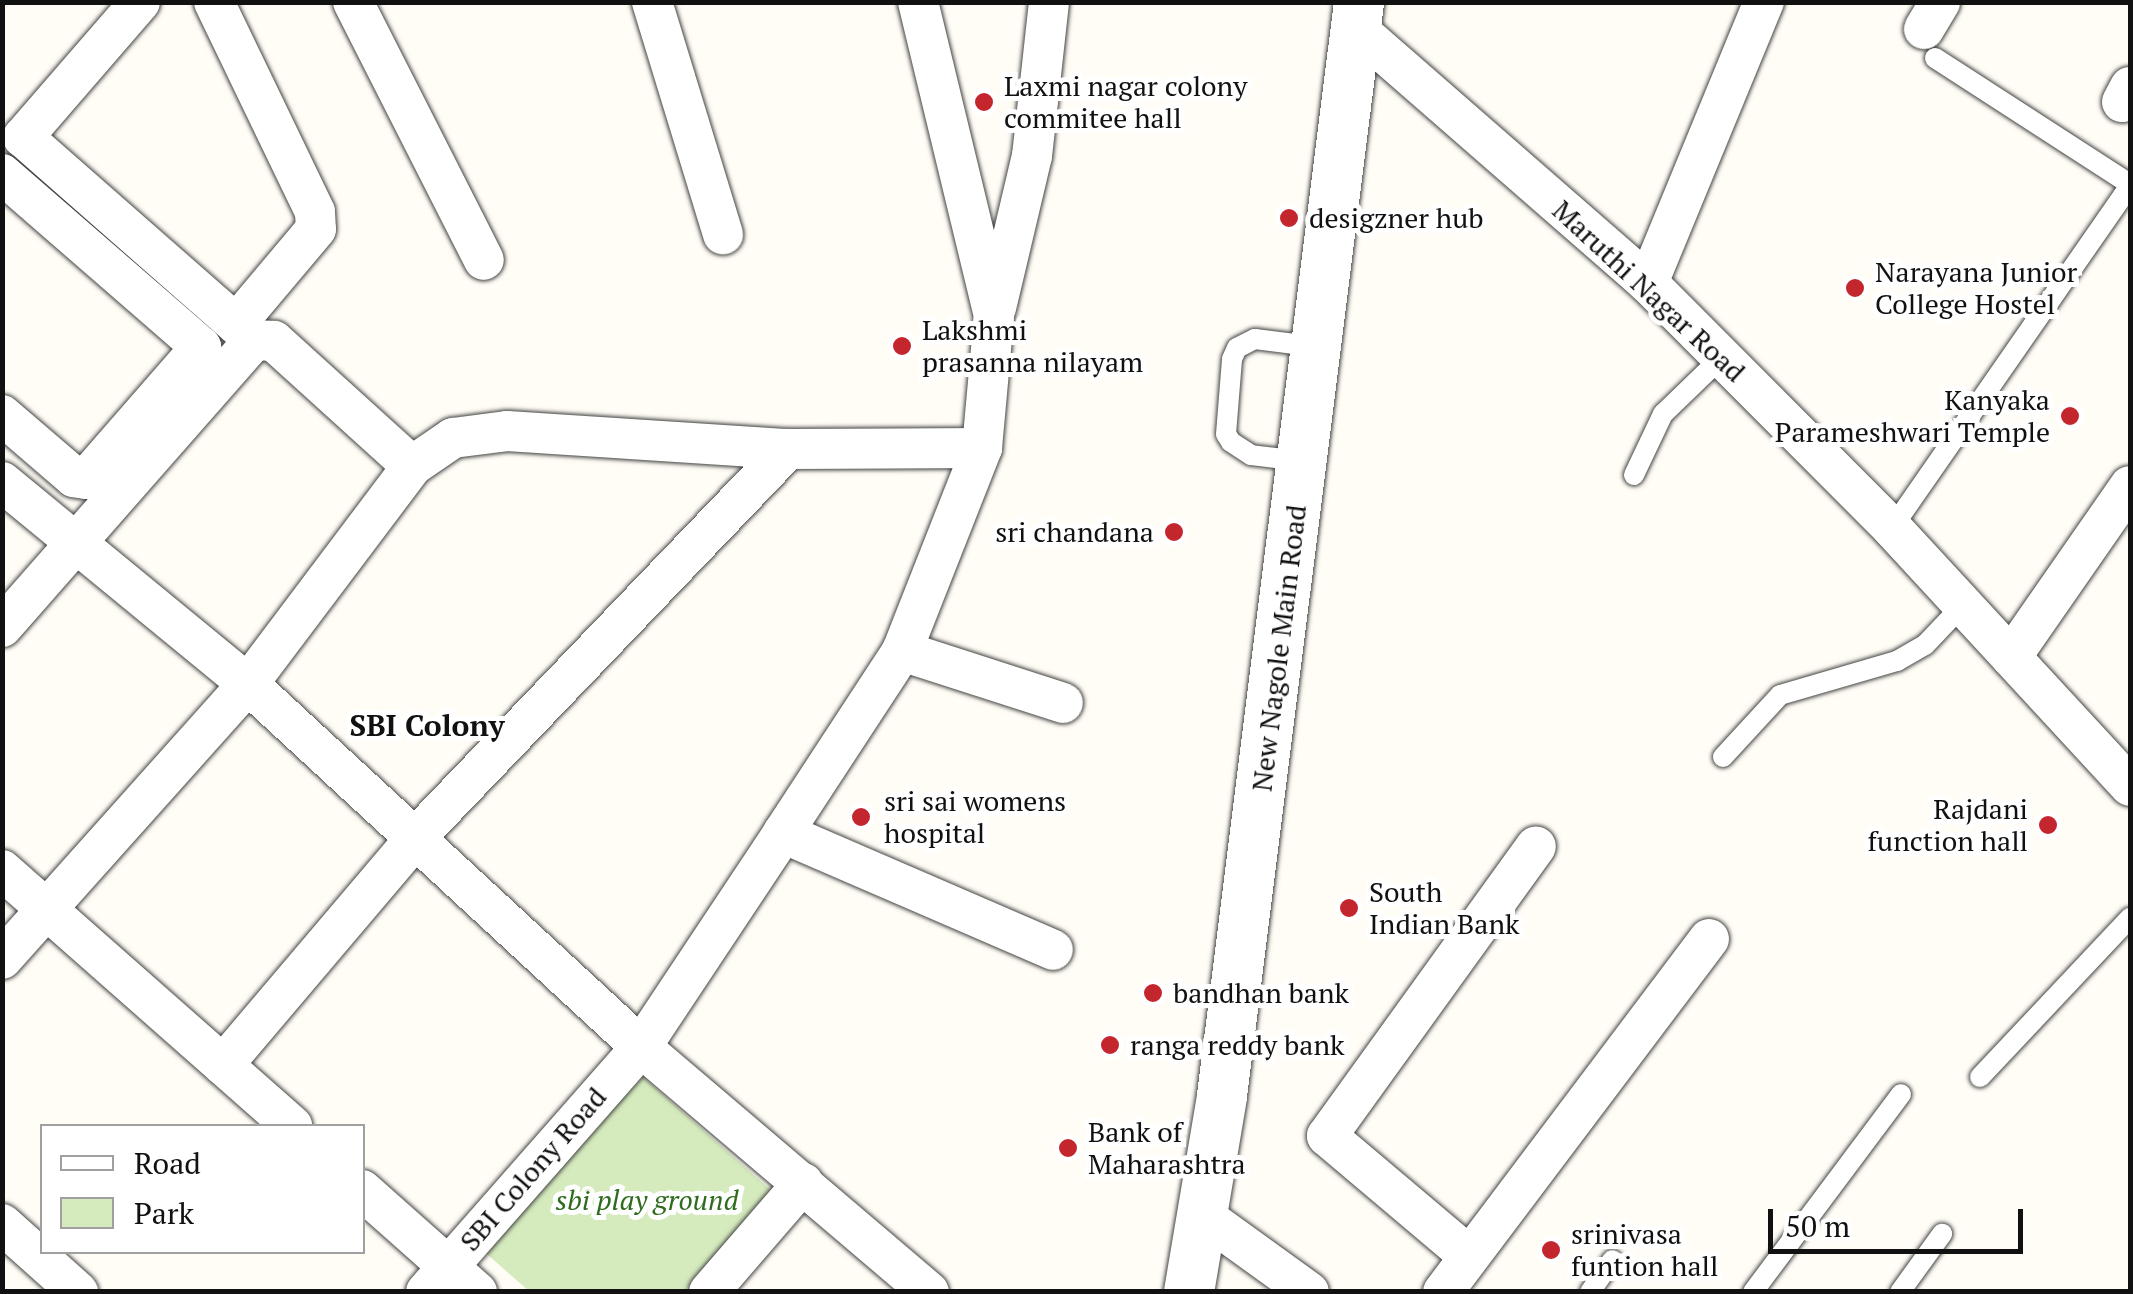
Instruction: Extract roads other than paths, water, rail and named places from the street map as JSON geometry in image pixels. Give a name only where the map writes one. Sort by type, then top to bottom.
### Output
[{"type":"street","points":[[140,2],[22,138],[245,332],[274,340],[412,466]]},
{"type":"street","points":[[2,627],[77,543],[245,332],[316,229],[315,212],[214,2]]},
{"type":"street","points":[[353,2],[484,260]]},
{"type":"street","points":[[652,2],[723,234]]},
{"type":"street","points":[[918,2],[994,316]]},
{"type":"street","points":[[994,316],[1032,156],[1049,2]]},
{"type":"street","points":[[1648,282],[1764,2]]},
{"type":"street","name":"Maruthi Nagar Road","points":[[1359,16],[1648,282],[1892,528],[2129,780]]},
{"type":"street","name":"New Nagole Main Road","points":[[1189,1292],[1205,1216],[1359,16]]},
{"type":"street","points":[[2,174],[202,346],[96,474],[74,476],[2,416]]},
{"type":"street","name":"SBI Colony Road","points":[[450,1283],[641,1048],[902,651],[982,448],[994,316]]},
{"type":"street","points":[[2,959],[248,684],[412,466],[453,438],[507,431],[788,449],[982,448]]},
{"type":"street","points":[[224,1065],[418,836],[788,449]]},
{"type":"street","points":[[62,467],[16,493],[248,684],[418,836],[641,1048],[930,1292]]},
{"type":"street","points":[[2012,657],[2130,486]]},
{"type":"street","points":[[902,651],[1063,703]]},
{"type":"street","points":[[783,833],[1053,950]]},
{"type":"street","points":[[1469,1256],[1327,1136],[1536,846]]},
{"type":"street","points":[[2,870],[290,1124]]},
{"type":"street","points":[[1443,1292],[1709,939]]},
{"type":"street","points":[[709,1292],[804,1182]]},
{"type":"street","points":[[365,1193],[450,1283]]},
{"type":"street","points":[[1205,1216],[1309,1292]]},
{"type":"street","points":[[2,1224],[78,1292]]},
{"type":"lane","points":[[1892,528],[2130,185],[1933,30]]},
{"type":"lane","points":[[1303,462],[1251,455],[1231,442],[1226,434],[1232,358],[1236,348],[1255,339],[1318,347]]},
{"type":"lane","points":[[1634,475],[1663,414],[1722,357]]},
{"type":"lane","points":[[1723,757],[1780,695],[1897,661],[1925,645],[1963,605]]},
{"type":"lane","points":[[1980,1077],[2130,918]]},
{"type":"lane","points":[[1752,1292],[1900,1094]]},
{"type":"lane","points":[[1900,1292],[1942,1234]]},
{"type":"lane","points":[[1590,1292],[1612,1260]]},
{"type":"place","name":"Laxmi nagar colony commitee hall","points":[[984,102]]},
{"type":"place","name":"desigzner hub","points":[[1289,218]]},
{"type":"place","name":"Narayana Junior College Hostel","points":[[1855,288]]},
{"type":"place","name":"Lakshmi prasanna nilayam","points":[[902,346]]},
{"type":"place","name":"Kanyaka Parameshwari Temple","points":[[2070,416]]},
{"type":"place","name":"sri chandana","points":[[1174,532]]},
{"type":"place","name":"sri sai womens hospital","points":[[861,817]]},
{"type":"place","name":"Rajdani function hall","points":[[2048,825]]},
{"type":"place","name":"South Indian Bank","points":[[1349,908]]},
{"type":"place","name":"bandhan bank","points":[[1153,993]]},
{"type":"place","name":"ranga reddy bank","points":[[1110,1045]]},
{"type":"place","name":"Bank of Maharashtra","points":[[1068,1148]]},
{"type":"place","name":"srinivasa funtion hall","points":[[1551,1250]]},
{"type":"district","name":"SBI Colony","points":[[427,725]]},
{"type":"park label","name":"sbi play ground","points":[[647,1200]]}]
